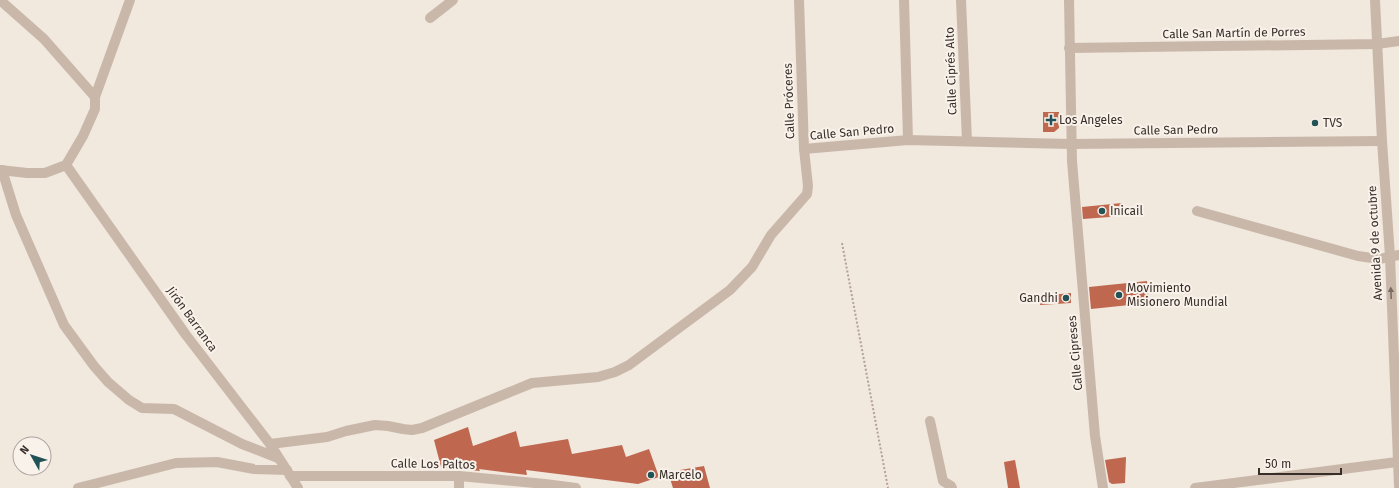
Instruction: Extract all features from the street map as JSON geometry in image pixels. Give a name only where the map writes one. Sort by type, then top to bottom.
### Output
[{"type":"street","points":[[0,0],[44,39],[95,97]]},
{"type":"street","points":[[130,0],[95,97],[95,109],[83,136],[66,165],[45,172],[27,173],[1,170],[16,215],[64,326],[108,382],[129,400],[142,408],[174,409],[242,444],[278,458]]},
{"type":"street","points":[[430,18],[453,0]]},
{"type":"street","name":"Calle Próceres","points":[[270,444],[327,437],[346,431],[375,425],[388,426],[403,430],[422,428],[532,383],[598,377],[615,372],[629,365],[730,290],[752,267],[771,235],[807,194],[808,186],[804,149],[799,0]]},
{"type":"street","points":[[904,0],[908,140]]},
{"type":"street","name":"Calle Ciprés Alto","points":[[961,0],[966,141]]},
{"type":"street","name":"Calle Cipreses","points":[[1069,0],[1071,144],[1095,436],[1103,488]]},
{"type":"street","name":"Avenida 9 de octubre","points":[[1375,0],[1382,141],[1395,255],[1397,462],[1399,486]]},
{"type":"street","name":"Calle San Martín de Porres","points":[[1069,48],[1377,44],[1399,41]]},
{"type":"street","name":"Calle San Pedro","points":[[804,149],[908,140],[1071,144],[1382,141]]},
{"type":"street","name":"Jirón Barranca","points":[[66,165],[186,335],[270,444],[298,488]]},
{"type":"street","points":[[1197,211],[1358,256],[1379,259],[1395,255]]},
{"type":"street","points":[[930,421],[943,481],[952,488]]},
{"type":"street","name":"Calle Los Paltos","points":[[78,488],[176,463],[217,462],[254,469],[289,473],[459,476],[576,488]]},
{"type":"street","points":[[1195,488],[1397,462]]},
{"type":"street","points":[[459,476],[459,488]]},
{"type":"path","points":[[842,243],[888,488]]},
{"type":"building","name":"Los Angeles","points":[[1043,112],[1059,112],[1059,128],[1054,132],[1043,132]]},
{"type":"building","name":"Inicail","points":[[1122,203],[1123,216],[1083,219],[1082,207]]},
{"type":"building","name":"Movimiento Misionero Mundial","points":[[1147,281],[1149,303],[1091,309],[1089,287]]},
{"type":"building","points":[[1071,293],[1071,303],[1040,305],[1040,296]]},
{"type":"building","points":[[468,427],[473,446],[516,431],[520,447],[568,439],[572,454],[622,445],[626,457],[649,449],[659,477],[638,484],[526,470],[527,475],[479,469],[480,471],[441,467],[434,440]]},
{"type":"building","points":[[1126,457],[1125,483],[1112,484],[1109,482],[1105,460]]},
{"type":"building","points":[[1015,460],[1020,488],[1008,488],[1004,462]]},
{"type":"building","points":[[704,466],[710,488],[673,488],[668,472]]},
{"type":"place","name":"Los Angeles","points":[[1051,120]]},
{"type":"place","name":"TVS","points":[[1315,123]]},
{"type":"place","name":"Inicail","points":[[1102,211]]},
{"type":"place","name":"Movimiento Misionero Mundial","points":[[1119,295]]},
{"type":"place","name":"Gandhi","points":[[1066,298]]},
{"type":"place","name":"Marcelo","points":[[651,475]]}]
